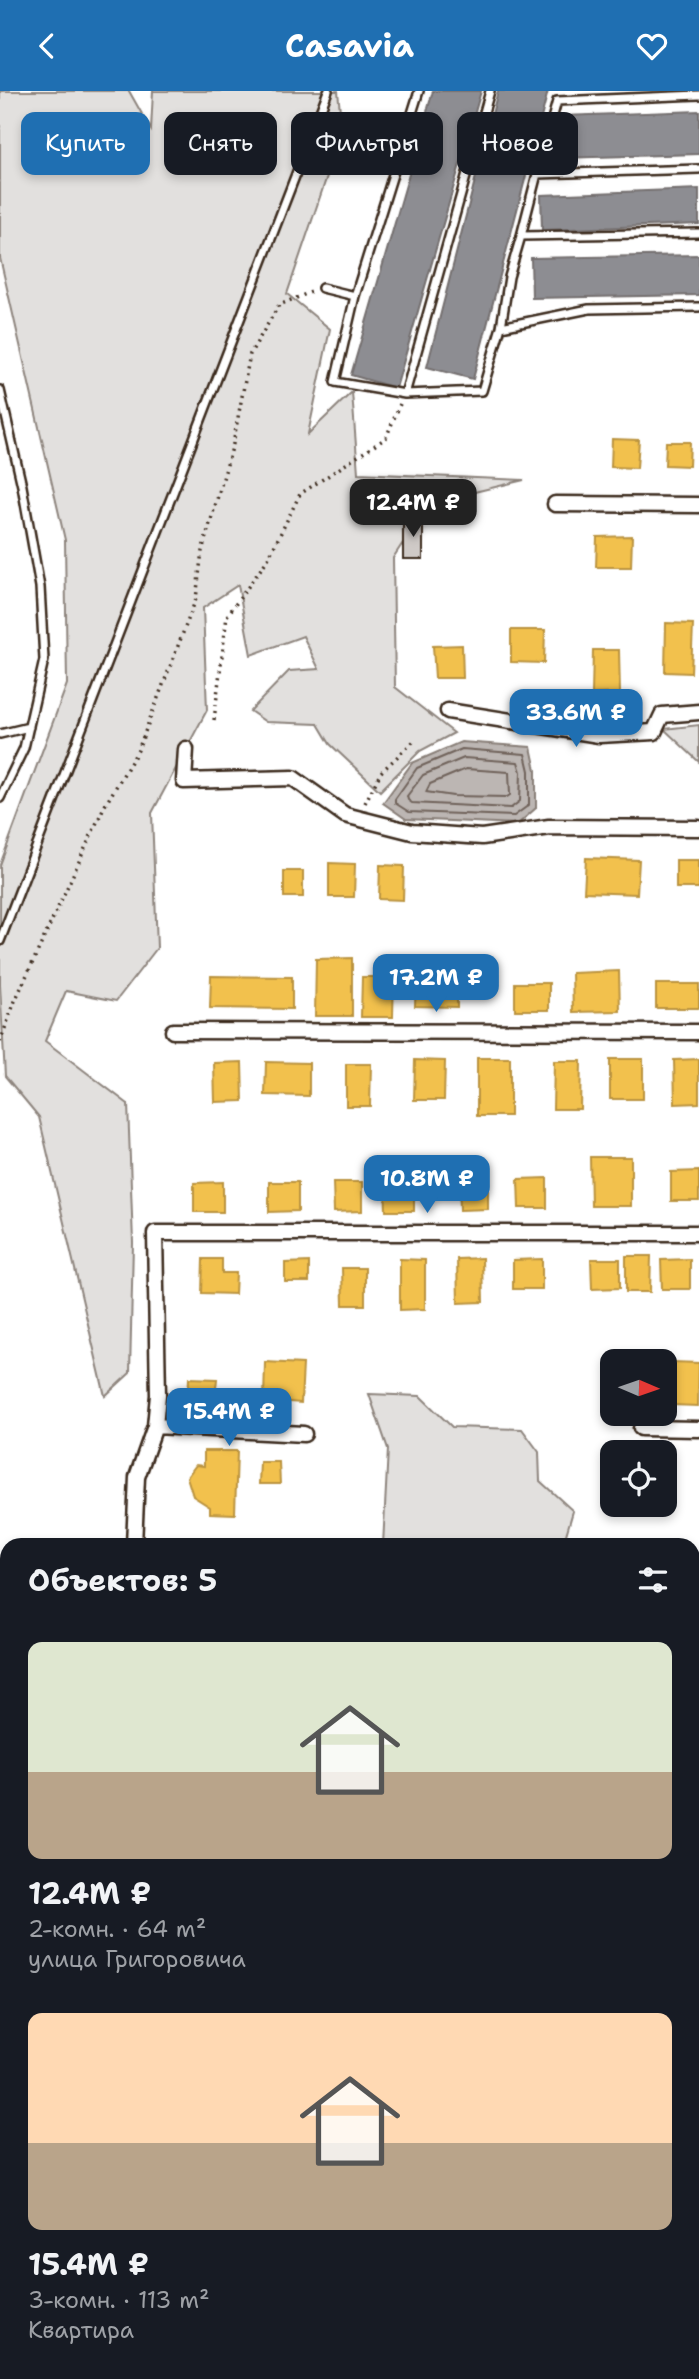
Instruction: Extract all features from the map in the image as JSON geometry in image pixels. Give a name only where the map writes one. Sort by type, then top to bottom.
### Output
[{"type":"street","points":[[555,504],[699,505]]},
{"type":"street","points":[[448,711],[599,735],[654,732],[662,715],[699,712]]},
{"type":"street","points":[[186,749],[184,781],[293,778],[345,815],[412,832],[482,837],[549,827],[699,828]]},
{"type":"street","points":[[173,1031],[699,1032]]},
{"type":"street","points":[[134,1538],[137,1477],[155,1426],[158,1395],[155,1233],[699,1233]]},
{"type":"street","points":[[155,1426],[304,1434]]},
{"type":"street","points":[[641,1428],[699,1429]]},
{"type":"lane","points":[[0,941],[328,91]]},
{"type":"lane","points":[[419,91],[355,296],[335,382],[405,394],[482,391],[501,327],[509,277],[537,175]]},
{"type":"lane","points":[[405,394],[490,91]]},
{"type":"lane","points":[[554,112],[557,101],[699,95]]},
{"type":"lane","points":[[578,173],[699,169]]},
{"type":"lane","points":[[521,236],[699,233]]},
{"type":"lane","points":[[322,288],[355,296]]},
{"type":"lane","points":[[501,327],[589,309],[699,307]]},
{"type":"lane","points":[[0,390],[22,486],[40,587],[44,660],[24,748],[0,798]]},
{"type":"lane","points":[[0,734],[29,727]]},
{"type":"path","points":[[0,1042],[15,1002],[104,807],[138,750],[196,599],[202,551],[233,444],[250,354],[279,305],[322,288]]},
{"type":"path","points":[[214,720],[227,616],[268,559],[300,494],[386,437],[405,394]]},
{"type":"path","points":[[358,818],[381,772],[415,740]]},
{"type":"shaded area","points":[[0,91],[129,91],[141,112],[21,112],[21,175],[150,175],[153,91],[338,91],[340,112],[291,112],[291,175],[327,175],[287,294],[330,329],[308,434],[352,392],[358,473],[524,480],[429,503],[393,558],[395,687],[454,733],[420,751],[380,791],[330,744],[318,724],[266,722],[250,711],[289,671],[319,669],[303,636],[251,655],[238,585],[203,608],[207,710],[152,813],[157,948],[116,1001],[66,991],[45,1041],[128,1104],[133,1243],[130,1373],[105,1396],[39,1117],[5,1076],[0,985],[0,865],[67,684],[65,540],[0,258]]},
{"type":"shaded area","points":[[699,725],[699,762],[664,729]]},
{"type":"shaded area","points":[[369,1394],[420,1396],[452,1427],[522,1429],[539,1452],[540,1481],[573,1511],[565,1538],[383,1538],[388,1449]]},
{"type":"water","points":[[461,742],[531,747],[536,770],[536,808],[518,824],[406,819],[383,803],[412,763]]},
{"type":"building: Жильё","points":[[612,439],[639,440],[637,468],[611,467]]},
{"type":"building: Жильё","points":[[666,442],[690,442],[689,466],[665,465]]},
{"type":"building: Жильё","points":[[632,536],[631,567],[596,567],[597,537]]},
{"type":"building: Жильё","points":[[666,623],[693,624],[691,673],[665,672]]},
{"type":"building: Жильё","points":[[511,630],[545,630],[544,663],[511,662]]},
{"type":"building: Жильё","points":[[462,645],[463,678],[435,678],[433,646]]},
{"type":"building: Жильё","points":[[593,650],[619,650],[620,693],[592,694]]},
{"type":"building: Жильё","points":[[586,858],[639,860],[637,894],[584,892]]},
{"type":"building: Жильё","points":[[676,860],[699,860],[699,888],[676,888]]},
{"type":"building: Жильё","points":[[329,863],[355,864],[354,897],[329,897]]},
{"type":"building: Жильё","points":[[380,865],[404,866],[403,900],[379,899]]},
{"type":"building: Жильё","points":[[284,871],[303,871],[303,897],[284,897]]},
{"type":"building: Жильё","points":[[352,958],[352,1016],[315,1016],[316,959]]},
{"type":"building: Жильё","points":[[619,971],[620,1011],[573,1012],[572,973]]},
{"type":"building: Жильё","points":[[211,976],[292,977],[292,1009],[210,1008]]},
{"type":"building: Жильё","points":[[362,977],[394,977],[393,1017],[361,1017]]},
{"type":"building: Жильё","points":[[416,977],[457,978],[457,1007],[415,1006]]},
{"type":"building: Жильё","points":[[515,983],[549,983],[549,1010],[515,1010]]},
{"type":"building: Жильё","points":[[656,984],[699,984],[699,1008],[656,1008]]},
{"type":"building: Жильё","points":[[477,1058],[510,1058],[510,1116],[477,1116]]},
{"type":"building: Жильё","points":[[610,1059],[643,1059],[643,1099],[610,1099]]},
{"type":"building: Жильё","points":[[699,1059],[699,1103],[675,1104],[674,1060]]},
{"type":"building: Жильё","points":[[415,1060],[445,1061],[444,1100],[414,1100]]},
{"type":"building: Жильё","points":[[554,1061],[581,1061],[580,1109],[553,1109]]},
{"type":"building: Жильё","points":[[242,1062],[243,1101],[215,1102],[214,1063]]},
{"type":"building: Жильё","points":[[266,1062],[309,1063],[309,1096],[265,1095]]},
{"type":"building: Жильё","points":[[346,1064],[371,1064],[370,1106],[346,1106]]},
{"type":"building: Жильё","points":[[590,1157],[631,1157],[631,1206],[591,1206]]},
{"type":"building: Жильё","points":[[699,1171],[699,1201],[671,1201],[671,1172]]},
{"type":"building: Жильё","points":[[547,1178],[547,1208],[519,1208],[518,1179]]},
{"type":"building: Жильё","points":[[459,1180],[488,1180],[488,1209],[460,1210]]},
{"type":"building: Жильё","points":[[414,1181],[414,1211],[386,1211],[385,1182]]},
{"type":"building: Жильё","points":[[223,1182],[223,1212],[194,1212],[194,1183]]},
{"type":"building: Жильё","points":[[269,1182],[298,1182],[298,1211],[269,1212]]},
{"type":"building: Жильё","points":[[333,1182],[362,1182],[362,1211],[334,1212]]},
{"type":"building: Жильё","points":[[626,1256],[651,1256],[650,1292],[626,1292]]},
{"type":"building: Жильё","points":[[482,1258],[483,1302],[458,1303],[457,1259]]},
{"type":"building: Жильё","points":[[203,1259],[222,1259],[222,1273],[236,1273],[235,1294],[202,1293]]},
{"type":"building: Жильё","points":[[400,1259],[425,1260],[425,1309],[400,1310]]},
{"type":"building: Жильё","points":[[542,1259],[542,1289],[513,1289],[513,1260]]},
{"type":"building: Жильё","points":[[591,1259],[620,1259],[620,1288],[592,1289]]},
{"type":"building: Жильё","points":[[690,1259],[690,1289],[662,1289],[661,1260]]},
{"type":"building: Жильё","points":[[309,1262],[309,1282],[285,1282],[285,1263]]},
{"type":"building: Жильё","points":[[342,1268],[365,1268],[365,1305],[343,1305]]},
{"type":"building: Жильё","points":[[265,1362],[303,1364],[301,1403],[264,1400]]},
{"type":"building: Жильё","points":[[677,1362],[699,1363],[698,1406],[677,1405]]},
{"type":"building: Жильё","points":[[189,1378],[217,1379],[215,1398],[188,1397]]},
{"type":"building: Жильё","points":[[204,1451],[237,1451],[235,1514],[210,1513],[210,1507],[193,1496],[187,1477],[196,1465],[204,1466]]},
{"type":"building: Жильё","points":[[260,1462],[279,1462],[280,1484],[259,1484]]},
{"type":"building: Промзона","points":[[433,91],[481,91],[475,112],[457,112],[457,175],[396,388],[351,375],[409,175],[443,175],[443,112],[427,112]]},
{"type":"building: Промзона","points":[[498,91],[548,91],[543,112],[493,112]]},
{"type":"building: Промзона","points":[[699,111],[699,154],[578,157],[578,115]]},
{"type":"building: Промзона","points":[[476,175],[526,175],[473,379],[427,367]]},
{"type":"building: Промзона","points":[[699,189],[699,224],[542,230],[541,195]]},
{"type":"building: Промзона","points":[[699,255],[699,295],[532,298],[531,258]]},
{"type":"building: Прочее","points":[[403,518],[423,518],[423,559],[403,559]]}]
